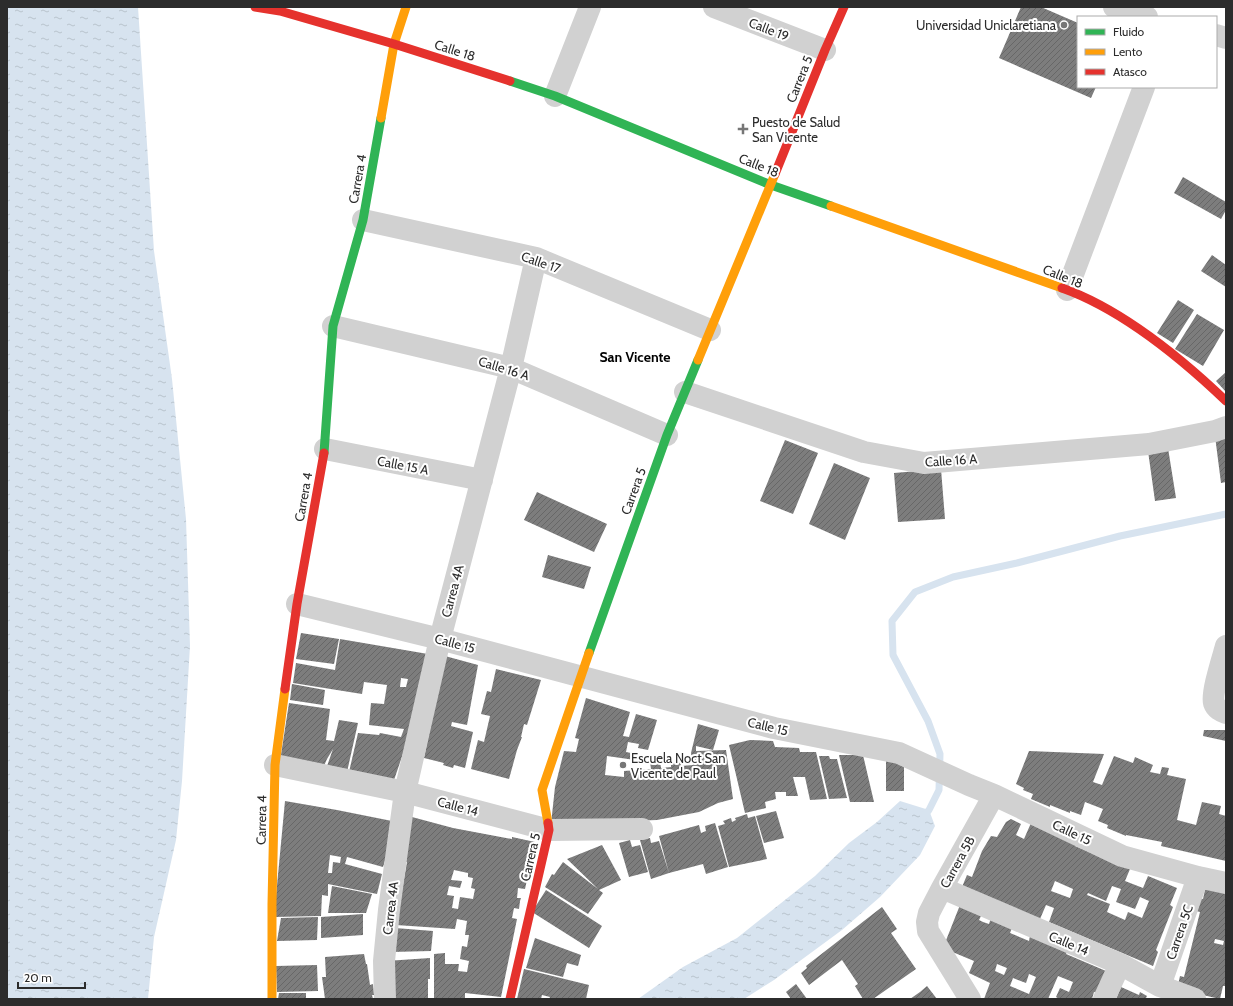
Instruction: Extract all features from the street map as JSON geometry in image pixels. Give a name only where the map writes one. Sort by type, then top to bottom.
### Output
[{"type":"street","name":"Calle 18","points":[[255,7],[280,9],[555,96],[771,185],[1067,290],[1114,314],[1144,333],[1207,382],[1226,401]]},
{"type":"street","name":"Carrera 4","points":[[272,999],[272,904],[275,765],[297,604],[325,449],[333,326],[363,220],[394,44],[406,7]]},
{"type":"street","points":[[555,96],[590,7]]},
{"type":"street","name":"Calle 19","points":[[714,7],[824,50]]},
{"type":"street","name":"Carrera 5","points":[[510,999],[550,830],[542,790],[580,677],[667,435],[771,185],[824,50],[844,7]]},
{"type":"street","points":[[1067,290],[1144,88]]},
{"type":"street","name":"Calle 17","points":[[363,220],[536,258],[710,330]]},
{"type":"street","name":"Carrea 4A","points":[[385,999],[384,961],[389,910],[405,792],[440,639],[511,368],[536,258]]},
{"type":"street","name":"Calle 16 A","points":[[333,326],[511,368],[667,435]]},
{"type":"street","name":"Calle 16 A","points":[[685,392],[864,452],[924,463],[1149,444],[1215,431],[1226,427]]},
{"type":"street","name":"Calle 15 A","points":[[325,449],[482,480]]},
{"type":"street","name":"Calle 15","points":[[297,604],[440,639],[774,728],[899,753],[994,795],[1122,856],[1198,877],[1226,883]]},
{"type":"street","points":[[1226,646],[1214,702],[1218,709],[1226,713]]},
{"type":"street","name":"Calle 14","points":[[275,765],[405,792],[550,830],[642,829]]},
{"type":"street","name":"Carrera 5B","points":[[970,999],[928,931],[927,922],[929,913],[942,888],[994,795]]},
{"type":"street","name":"Carrera 5C","points":[[1160,986],[1198,877]]},
{"type":"street","name":"Calle 14","points":[[942,888],[1120,964],[1160,986],[1196,999]]},
{"type":"street","points":[[1104,999],[1120,964]]},
{"type":"water","points":[[7,7],[138,7],[154,251],[172,379],[186,519],[190,646],[182,781],[176,840],[154,937],[148,999],[7,999]]},
{"type":"water","points":[[900,801],[929,810],[935,826],[920,855],[880,897],[842,930],[774,980],[744,999],[638,999],[683,967],[737,938],[815,876],[849,843],[877,822]]},
{"type":"building","points":[[1021,7],[1041,7],[1077,23],[1077,88],[1096,88],[1091,98],[999,58]]},
{"type":"building","points":[[1183,177],[1226,202],[1226,210],[1221,219],[1174,193]]},
{"type":"building","points":[[1212,255],[1226,265],[1226,287],[1201,271]]},
{"type":"building","points":[[1178,300],[1194,310],[1173,343],[1157,333]]},
{"type":"building","points":[[1197,314],[1224,330],[1203,366],[1175,349]]},
{"type":"building","points":[[1226,372],[1226,392],[1216,381]]},
{"type":"building","points":[[1226,435],[1226,482],[1221,483],[1215,436]]},
{"type":"building","points":[[785,440],[818,453],[793,514],[760,501]]},
{"type":"building","points":[[1168,448],[1176,498],[1155,501],[1148,451]]},
{"type":"building","points":[[834,463],[870,478],[845,540],[809,524]]},
{"type":"building","points":[[941,469],[945,519],[898,522],[894,473]]},
{"type":"building","points":[[537,492],[607,524],[594,552],[524,520]]},
{"type":"building","points":[[548,555],[591,567],[584,589],[542,577]]},
{"type":"building","points":[[301,633],[339,639],[334,664],[296,659]]},
{"type":"building","points":[[340,639],[428,654],[419,707],[394,780],[349,772],[358,733],[379,735],[380,733],[401,737],[404,729],[369,725],[371,703],[384,704],[387,685],[364,682],[362,694],[293,683],[296,663],[335,670]],"holes":[[[401,678],[408,679],[406,687],[400,687]]]},
{"type":"building","points":[[445,656],[478,665],[467,725],[452,722],[451,726],[473,732],[465,768],[454,765],[453,768],[443,765],[444,763],[424,758]]},
{"type":"building","points":[[496,669],[541,680],[527,725],[524,724],[522,737],[509,779],[471,769],[478,740],[484,742],[490,716],[481,714],[487,691],[491,692]]},
{"type":"building","points":[[292,684],[325,690],[323,705],[290,700]]},
{"type":"building","points":[[586,698],[630,712],[623,736],[629,737],[636,714],[657,720],[648,750],[638,748],[639,744],[628,742],[626,752],[636,754],[635,760],[607,756],[605,775],[624,777],[624,771],[651,769],[650,761],[660,761],[661,768],[671,767],[671,763],[681,762],[681,766],[693,765],[691,753],[698,724],[719,730],[713,750],[696,746],[696,751],[726,750],[733,799],[718,803],[699,812],[657,820],[551,824],[555,787],[564,751],[576,752],[579,739],[575,738]]},
{"type":"building","points":[[289,703],[330,709],[326,740],[334,741],[339,720],[358,723],[347,772],[326,769],[333,749],[323,768],[280,761]]},
{"type":"building","points":[[1204,730],[1226,730],[1226,741],[1203,736]]},
{"type":"building","points":[[750,740],[773,741],[775,747],[799,748],[800,752],[816,752],[827,799],[810,800],[805,777],[793,777],[798,796],[786,796],[786,792],[775,792],[776,799],[765,802],[766,808],[745,813],[729,745]]},
{"type":"building","points":[[1029,751],[1104,754],[1093,782],[1102,785],[1114,756],[1133,763],[1135,757],[1153,765],[1150,772],[1160,774],[1162,767],[1169,768],[1167,775],[1186,779],[1177,820],[1196,825],[1202,802],[1221,806],[1219,814],[1226,816],[1226,861],[1161,846],[1162,842],[1126,836],[1107,828],[1108,825],[1098,821],[1103,809],[1085,802],[1081,815],[1070,811],[1070,813],[1050,805],[1050,807],[1031,799],[1033,794],[1023,790],[1024,788],[1016,784]]},
{"type":"building","points":[[839,755],[863,755],[874,802],[850,802]]},
{"type":"building","points":[[819,756],[829,756],[830,759],[837,759],[847,798],[829,799]]},
{"type":"building","points":[[886,760],[904,760],[904,791],[886,791]]},
{"type":"building","points":[[285,801],[397,822],[383,867],[347,857],[345,864],[382,874],[377,894],[328,884],[328,896],[322,895],[321,916],[274,917]],"holes":[[[330,855],[341,857],[340,863],[333,862],[332,873],[328,873]]]},
{"type":"building","points":[[776,811],[784,838],[764,843],[756,816]]},
{"type":"building","points":[[747,814],[748,818],[755,816],[767,859],[729,867],[718,826],[725,824],[723,821],[731,818],[732,822],[736,820],[735,818]]},
{"type":"building","points":[[412,817],[453,828],[535,842],[525,889],[518,888],[517,898],[521,898],[519,909],[514,908],[512,918],[517,919],[501,997],[465,993],[465,999],[434,999],[434,954],[445,953],[445,964],[459,964],[458,971],[467,972],[469,961],[460,959],[462,946],[467,947],[469,935],[465,935],[467,921],[457,919],[455,929],[396,925],[407,862],[402,861]],"holes":[[[454,870],[468,873],[468,877],[473,878],[471,888],[475,889],[473,899],[460,897],[458,909],[452,908],[454,896],[447,895],[449,886],[460,888],[462,881],[451,880]]]},
{"type":"building","points":[[1011,819],[1021,824],[1016,835],[1024,839],[1031,823],[1076,843],[1075,846],[1130,869],[1125,881],[1143,888],[1148,876],[1177,888],[1170,905],[1173,907],[1156,950],[1158,952],[1153,966],[1049,922],[1054,908],[1046,905],[1040,919],[962,887],[967,875],[972,877],[982,851],[991,836],[997,837],[1006,822]],"holes":[[[1055,881],[1073,889],[1070,898],[1051,891]],[[1112,886],[1121,889],[1116,902],[1135,909],[1140,897],[1149,901],[1142,918],[1128,912],[1125,920],[1107,912],[1110,904],[1087,895],[1088,893],[1106,901]]]},
{"type":"building","points":[[715,823],[728,867],[706,874],[703,864],[669,873],[659,836],[699,825],[701,833],[706,831],[705,826]]},
{"type":"building","points":[[650,838],[651,843],[659,841],[669,873],[651,879],[640,840]]},
{"type":"building","points":[[630,840],[632,847],[640,845],[648,872],[629,877],[619,843]]},
{"type":"building","points":[[602,845],[621,880],[599,890],[603,893],[588,914],[545,887],[552,874],[554,875],[563,862],[598,889],[567,859]]},
{"type":"building","points":[[1206,885],[1226,889],[1226,986],[1223,986],[1220,999],[1177,989],[1180,976],[1184,977],[1200,912],[1196,911],[1199,898],[1203,899]],"holes":[[[1215,939],[1224,941],[1223,945],[1214,943]]]},
{"type":"building","points":[[332,886],[372,894],[366,913],[328,913]]},
{"type":"building","points":[[546,890],[602,926],[589,948],[532,912]]},
{"type":"building","points":[[960,905],[982,914],[979,920],[983,922],[989,924],[991,918],[1012,928],[1010,933],[1029,941],[1030,936],[1067,952],[1066,954],[1106,971],[1097,993],[1094,992],[1092,999],[1059,999],[1056,997],[1060,988],[1069,992],[1073,982],[1058,976],[1048,999],[984,999],[990,983],[969,973],[974,961],[943,948]],"holes":[[[997,964],[1007,968],[1004,975],[995,971]],[[1029,974],[1036,977],[1029,994],[1010,986],[1013,978],[1026,983]]]},
{"type":"building","points":[[882,907],[897,929],[891,933],[916,969],[873,999],[863,999],[855,986],[858,984],[842,960],[809,985],[801,973],[807,968],[806,966]]},
{"type":"building","points":[[363,914],[363,935],[321,938],[321,917]]},
{"type":"building","points":[[318,917],[317,940],[277,941],[281,918]]},
{"type":"building","points":[[395,928],[433,931],[431,951],[391,952]]},
{"type":"building","points":[[535,938],[581,955],[578,966],[567,963],[563,977],[526,968]]},
{"type":"building","points":[[364,954],[370,985],[373,984],[373,999],[325,999],[322,977],[326,977],[325,957]]},
{"type":"building","points":[[430,958],[428,999],[390,999],[386,961]]},
{"type":"building","points":[[317,965],[318,991],[277,992],[276,966]]},
{"type":"building","points":[[524,969],[589,985],[586,999],[549,999],[550,997],[542,995],[541,999],[517,999]]},
{"type":"building","points":[[796,984],[807,999],[791,999],[786,992]]},
{"type":"building","points":[[927,986],[937,999],[910,999],[920,992]]},
{"type":"building","points":[[1121,987],[1139,995],[1140,992],[1147,996],[1146,998],[1150,999],[1116,999]]},
{"type":"building","points":[[279,993],[306,993],[306,999],[278,999]]},
{"type":"waterway","points":[[924,816],[929,810],[939,790],[940,754],[928,721],[893,655],[892,621],[915,592],[953,577],[1017,563],[1120,536],[1226,514]]},
{"type":"traffic: fast","points":[[510,81],[555,96],[771,185],[831,206]]},
{"type":"traffic: fast","points":[[324,453],[333,326],[363,220],[381,118]]},
{"type":"traffic: fast","points":[[589,653],[667,435],[698,360]]},
{"type":"traffic: slow","points":[[381,118],[394,44],[406,7]]},
{"type":"traffic: slow","points":[[698,360],[775,174]]},
{"type":"traffic: slow","points":[[831,206],[1062,288]]},
{"type":"traffic: slow","points":[[548,823],[542,790],[589,653]]},
{"type":"traffic: slow","points":[[272,999],[272,904],[275,765],[285,689]]},
{"type":"traffic: jam","points":[[255,7],[280,11],[394,44],[510,81]]},
{"type":"traffic: jam","points":[[775,174],[844,7]]},
{"type":"traffic: jam","points":[[1062,288],[1106,308],[1149,336],[1190,368],[1226,401]]},
{"type":"traffic: jam","points":[[285,689],[297,604],[324,453]]},
{"type":"traffic: jam","points":[[510,999],[549,830],[548,823]]},
{"type":"place","name":"Universidad Uniclaretiana","points":[[1064,25]]},
{"type":"place","name":"Puesto de Salud San Vicente","points":[[743,129]]},
{"type":"place","name":"Escuela Noct San Vicente de Paul","points":[[623,765]]},
{"type":"district","name":"San Vicente","points":[[635,357]]}]
